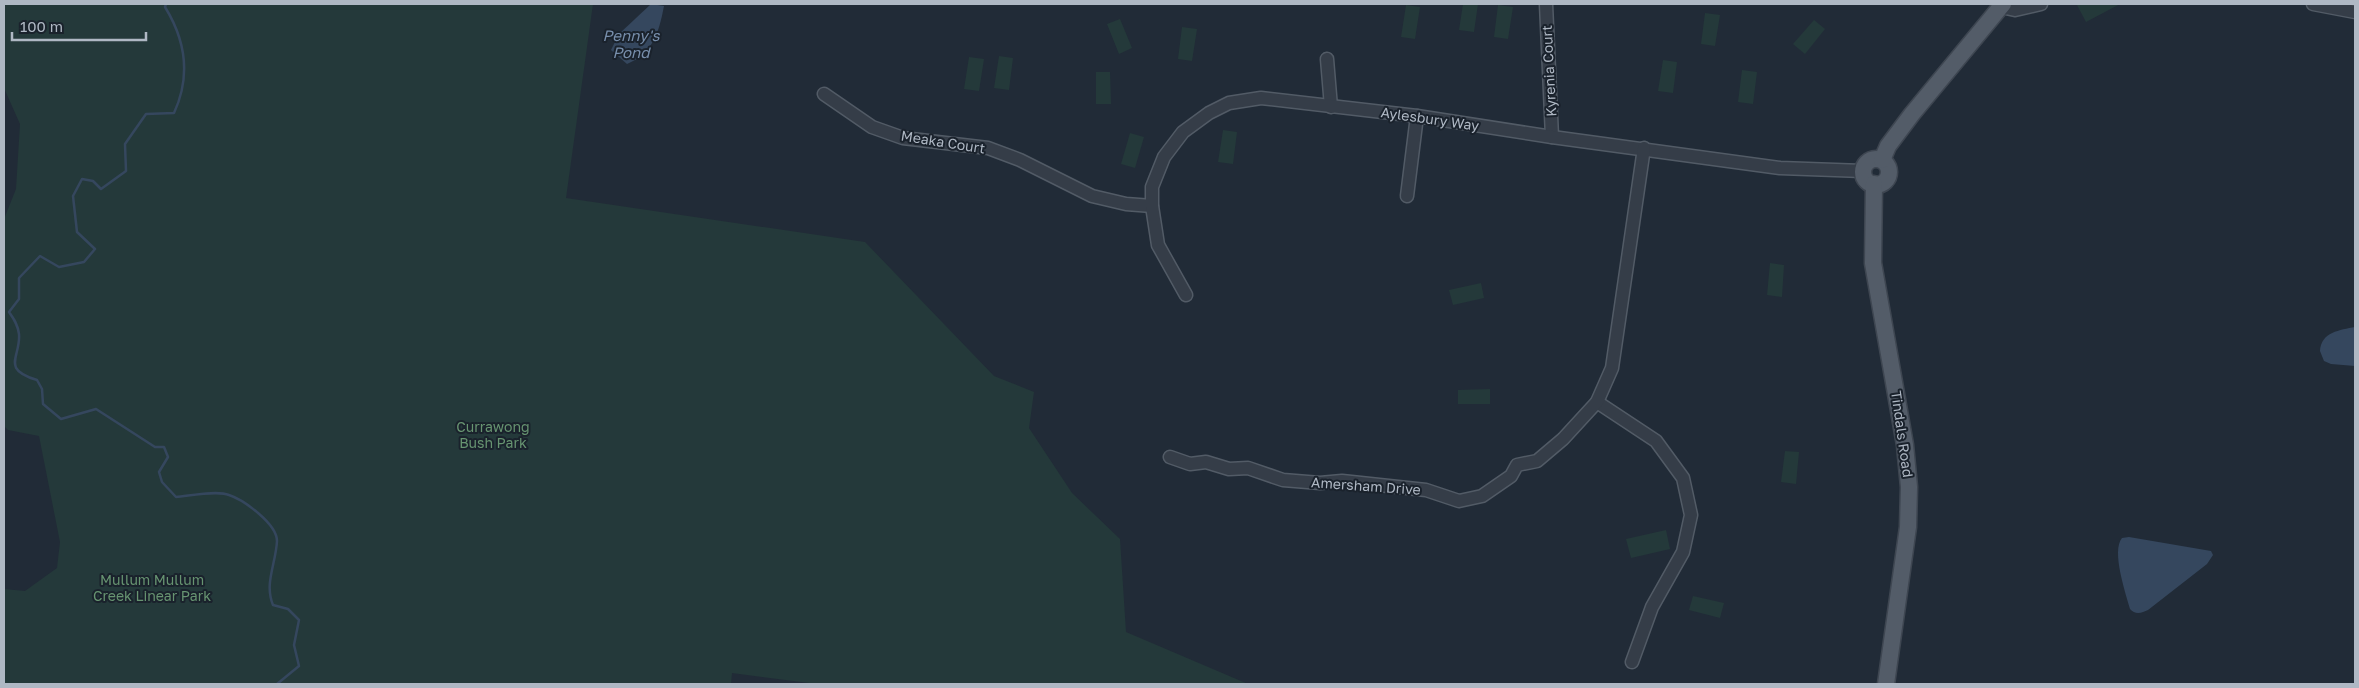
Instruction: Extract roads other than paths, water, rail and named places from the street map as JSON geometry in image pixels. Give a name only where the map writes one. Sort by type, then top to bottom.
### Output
[{"type":"main road","points":[[1882,160],[1888,146],[1912,114],[2002,5]]},
{"type":"main road","points":[[1870,160],[1882,160],[1887,166],[1889,173],[1882,183],[1874,184],[1865,178],[1863,171],[1870,160]]},
{"type":"main road","name":"Tindals Road","points":[[1874,184],[1873,262],[1905,444],[1909,487],[1908,527],[1886,684]]},
{"type":"street","name":"Kyrenia Court","points":[[1546,4],[1552,137]]},
{"type":"street","points":[[2002,5],[2015,10],[2041,4]]},
{"type":"street","points":[[2313,4],[2355,12]]},
{"type":"street","points":[[1327,59],[1331,107]]},
{"type":"street","name":"Meaka Court","points":[[824,94],[872,127],[903,138],[988,148],[1020,160],[1092,196],[1126,204],[1152,206]]},
{"type":"street","name":"Aylesbury Way","points":[[1186,296],[1158,245],[1152,206],[1152,187],[1164,157],[1184,132],[1209,113],[1229,103],[1261,98],[1417,116],[1552,137],[1780,168],[1863,171]]},
{"type":"street","points":[[1407,196],[1417,116]]},
{"type":"street","name":"Amersham Drive","points":[[1170,457],[1190,464],[1206,462],[1229,469],[1248,468],[1283,480],[1320,483],[1342,482],[1426,490],[1459,501],[1482,496],[1511,476],[1516,465],[1536,462],[1563,439],[1597,402],[1612,368],[1644,148]]},
{"type":"street","points":[[1597,402],[1656,441],[1684,478],[1691,515],[1683,552],[1652,607],[1632,662]]},
{"type":"water","name":"Penny's Pond","points":[[651,4],[664,6],[657,33],[649,48],[627,64],[611,50],[619,34]]},
{"type":"water","points":[[2355,327],[2355,366],[2331,364],[2324,361],[2320,351],[2324,340],[2332,333]]},
{"type":"water","points":[[2129,537],[2211,551],[2213,555],[2207,564],[2148,610],[2136,613],[2130,609],[2118,552],[2122,538]]},
{"type":"waterway","points":[[166,4],[165,7],[178,33],[184,59],[183,86],[174,113],[146,114],[125,144],[126,171],[101,189],[93,181],[82,179],[73,196],[77,232],[95,249],[84,262],[59,267],[40,256],[19,278],[19,299],[9,312],[16,322],[19,334],[15,362],[19,371],[37,380],[42,389],[43,404],[61,419],[96,409],[155,447],[164,447],[168,457],[159,472],[162,482],[176,497],[210,493],[229,495],[251,507],[272,527],[277,541],[270,581],[273,605],[288,609],[299,620],[294,645],[299,666],[277,684]]},
{"type":"park label","name":"Currawong Bush Park","points":[[493,436]]},
{"type":"park label","name":"Mullum Mullum Creek Linear Park","points":[[152,588]]}]
